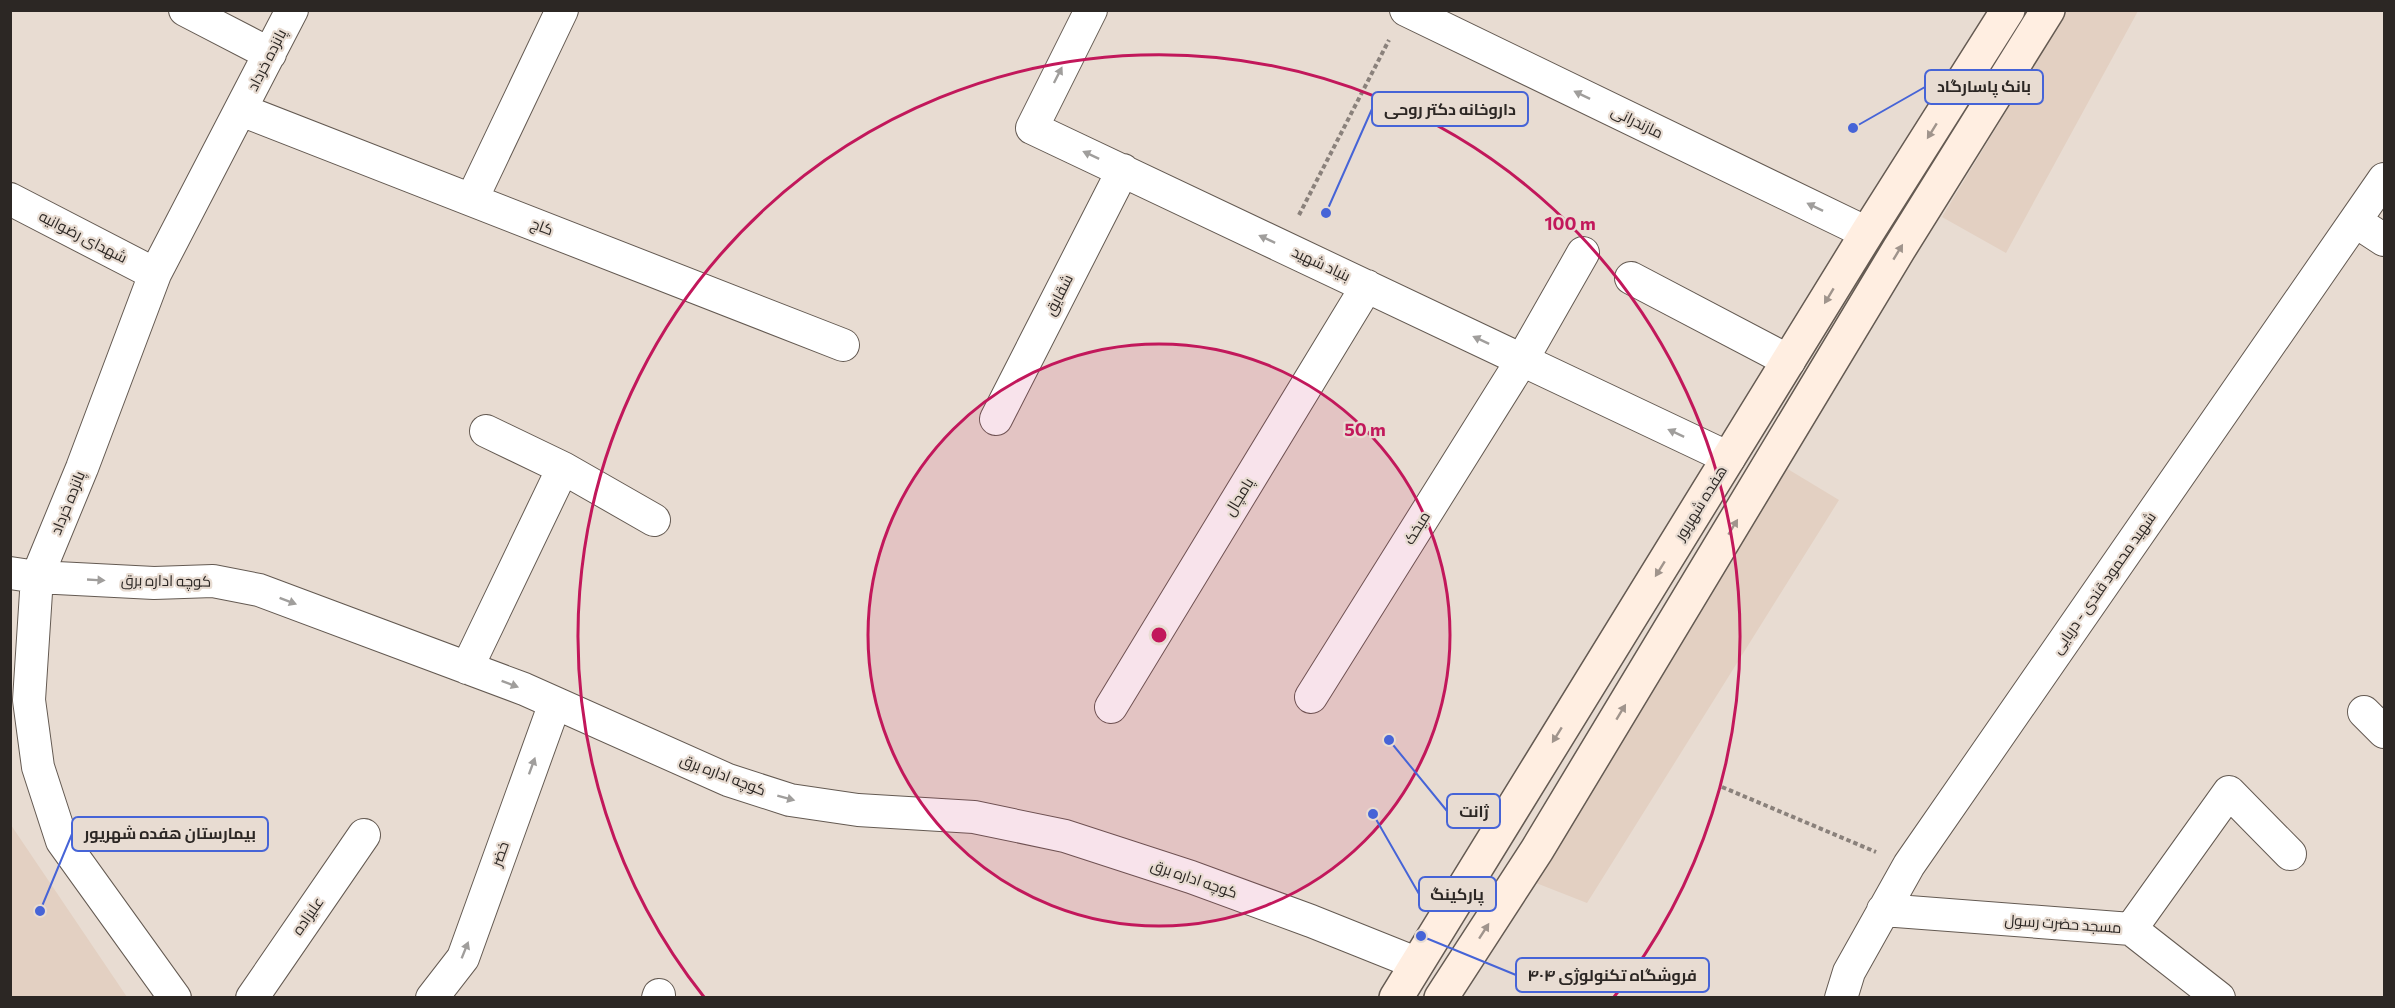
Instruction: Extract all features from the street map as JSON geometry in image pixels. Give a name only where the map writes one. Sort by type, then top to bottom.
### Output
[{"type":"main road","name":"هفده شهریور","points":[[1396,998],[1867,233],[2008,10]]},
{"type":"main road","points":[[1441,998],[1537,850],[1899,249],[2048,10]]},
{"type":"street","points":[[185,10],[270,54]]},
{"type":"street","name":"پانزده خرداد","points":[[175,998],[62,841],[38,767],[29,700],[24,575],[82,468],[155,274],[292,10]]},
{"type":"street","points":[[471,200],[562,10]]},
{"type":"street","name":"بنیاد شهید","points":[[1091,10],[1032,128],[1729,458]]},
{"type":"street","name":"مازندرانی","points":[[1400,21],[1867,233]]},
{"type":"street","name":"کاج","points":[[241,110],[843,345]]},
{"type":"street","name":"شقایق","points":[[996,419],[1123,170]]},
{"type":"street","name":"شهید محمود قندی - دریایی","points":[[1841,998],[1849,972],[1908,866],[2385,179]]},
{"type":"street","name":"شهدای رضوانیه","points":[[10,199],[155,274]]},
{"type":"street","points":[[2355,221],[2385,240]]},
{"type":"street","name":"میخک","points":[[1311,698],[1522,360],[1584,253]]},
{"type":"street","points":[[1631,278],[1789,361]]},
{"type":"street","name":"پامچال","points":[[1111,707],[1368,286]]},
{"type":"street","points":[[486,431],[563,468],[654,520]]},
{"type":"street","points":[[467,668],[563,468]]},
{"type":"street","name":"کوچه اداره برق","points":[[24,575],[154,583],[213,581],[260,590],[467,668],[728,780],[790,800],[858,810],[974,817],[1065,836],[1191,877],[1416,963]]},
{"type":"street","name":"خضر","points":[[432,998],[463,958],[555,704]]},
{"type":"street","points":[[2131,929],[2229,792],[2290,854]]},
{"type":"street","name":"علیزاده","points":[[252,998],[364,835]]},
{"type":"street","name":"مسجد حضرت رسول","points":[[1883,910],[2131,929],[2219,998]]},
{"type":"path","points":[[1282,246],[1400,21]]},
{"type":"path","points":[[1722,787],[1908,866]]},
{"type":"shaded area","points":[[2067,11],[2138,11],[2006,253],[1942,217]]},
{"type":"shaded area","points":[[1786,468],[1839,500],[1587,903],[1531,881]]},
{"type":"shaded area","points":[[11,825],[127,997],[11,997]]},
{"type":"place","name":"بانک پاسارگاد","points":[[1853,128]]},
{"type":"place","name":"داروخانه دکتر روحی","points":[[1326,213]]},
{"type":"place","name":"ژانت","points":[[1389,740]]},
{"type":"place","name":"پارکینگ","points":[[1373,814]]},
{"type":"place","name":"بیمارستان هفده شهریور","points":[[40,911]]},
{"type":"place","name":"فروشگاه تکنولوژی ۴۰۴","points":[[1421,936]]}]
